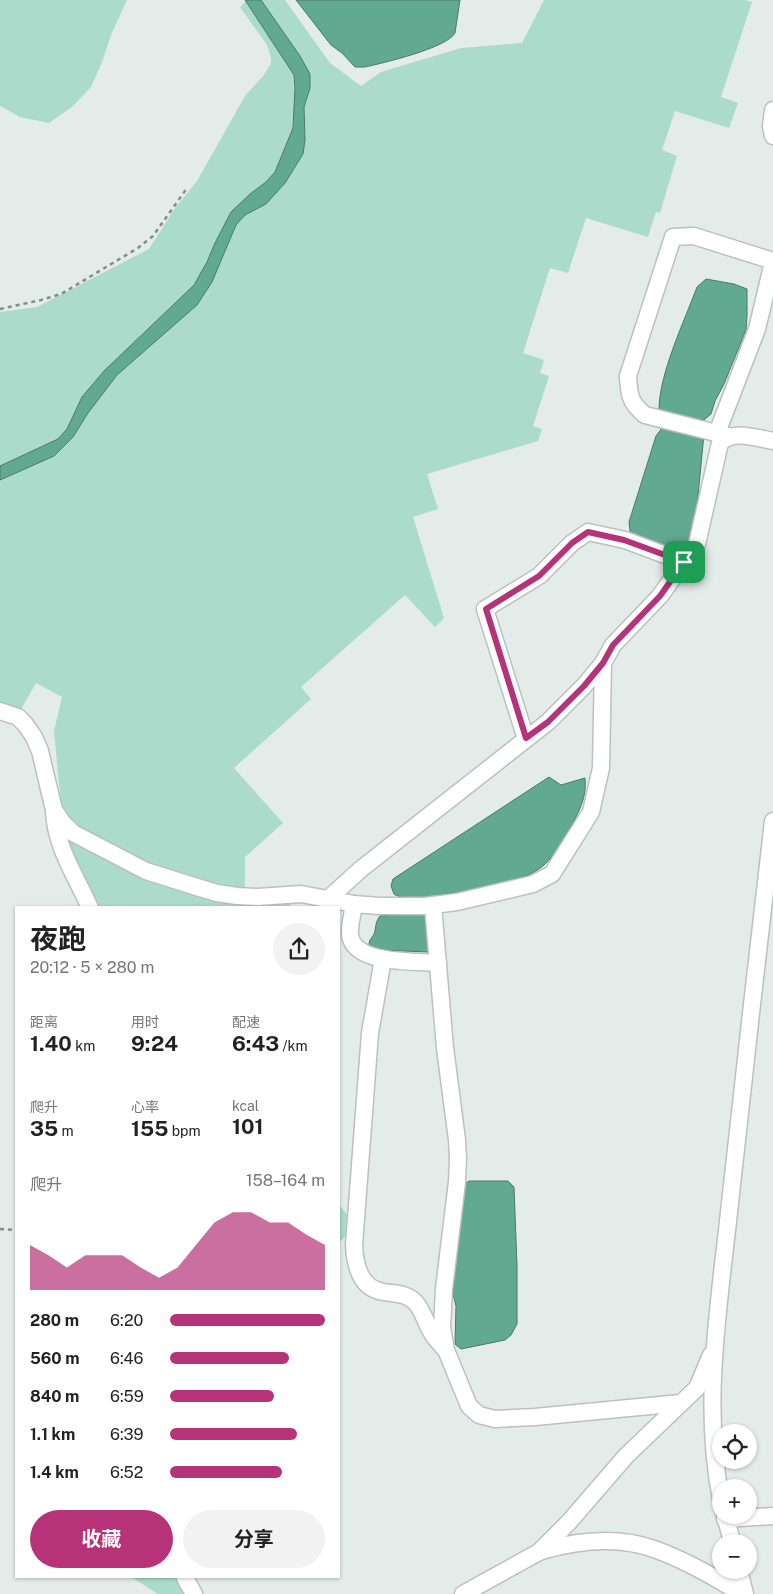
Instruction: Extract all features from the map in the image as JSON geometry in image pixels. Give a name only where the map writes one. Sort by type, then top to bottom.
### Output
[{"type":"street","points":[[773,110],[771,126],[773,136]]},
{"type":"street","points":[[328,899],[361,869],[548,722],[584,686],[603,663],[613,645],[660,596],[699,539],[718,447],[724,438],[723,435],[757,329],[773,262],[694,236],[673,237],[628,376],[631,399],[636,408],[645,415],[723,435],[739,435],[773,441]]},
{"type":"street","points":[[526,738],[486,609],[539,576],[572,543],[588,532],[624,540],[684,562]]},
{"type":"street","points":[[54,810],[62,822],[78,836],[146,871],[216,893],[258,897],[301,894],[354,904],[379,906],[433,905],[457,902],[533,884],[552,874],[586,821],[592,807],[601,768],[603,663]]},
{"type":"street","points":[[0,711],[18,717],[34,737],[40,750],[54,810],[58,839],[89,906]]},
{"type":"street","points":[[718,1479],[712,1430],[716,1343],[742,1091],[773,821]]},
{"type":"street","points":[[354,904],[350,935],[353,944],[361,952],[374,958],[438,963]]},
{"type":"street","points":[[433,905],[445,1048],[458,1158],[457,1182],[444,1289],[442,1328],[446,1350],[469,1406],[479,1416],[489,1419],[535,1417],[682,1403]]},
{"type":"street","points":[[383,959],[370,1034],[347,1247],[367,1285],[381,1292],[402,1294],[416,1303],[432,1334],[446,1350]]},
{"type":"street","points":[[539,1552],[569,1522],[626,1456],[697,1388],[716,1343]]},
{"type":"street","points":[[757,1516],[773,1516]]},
{"type":"street","points":[[463,1594],[539,1552],[555,1547],[588,1542],[621,1542],[653,1548],[744,1594]]},
{"type":"street","points":[[185,1578],[194,1594]]},
{"type":"street","points":[[741,1579],[744,1594]]},
{"type":"path","points":[[0,308],[61,294],[138,248],[153,236],[187,188]]},
{"type":"path","points":[[0,1229],[15,1230]]},
{"type":"shaded area","points":[[0,0],[127,0],[91,87],[72,107],[49,123],[20,117],[0,106]]},
{"type":"shaded area","points":[[245,0],[261,0],[300,56],[310,74],[310,88],[304,107],[305,140],[303,154],[285,183],[266,204],[245,215],[236,225],[212,282],[197,305],[117,375],[88,413],[73,437],[54,456],[0,480],[0,466],[58,439],[67,429],[82,397],[104,371],[194,285],[231,212],[275,172],[293,128],[294,75]]},
{"type":"shaded area","points":[[261,0],[285,0],[330,63],[361,86],[381,72],[461,48],[522,43],[544,0],[745,0],[752,2],[721,97],[738,103],[729,128],[675,111],[662,150],[677,156],[660,213],[656,212],[648,237],[586,218],[568,273],[550,268],[523,353],[544,360],[540,373],[549,376],[533,426],[542,429],[538,441],[427,474],[438,509],[413,517],[444,618],[435,627],[405,595],[301,687],[311,699],[234,768],[283,823],[245,857],[245,903],[291,900],[290,906],[95,906],[65,847],[54,731],[62,697],[36,683],[20,711],[0,708],[0,480],[54,456],[73,437],[88,413],[117,375],[197,305],[236,225],[245,215],[266,204],[305,140],[304,107],[310,88],[300,56]]},
{"type":"shaded area","points":[[296,0],[460,0],[455,33],[450,39],[414,54],[365,67],[355,67],[342,53],[331,45]]},
{"type":"shaded area","points":[[246,1],[294,75],[293,128],[275,172],[231,212],[194,285],[104,371],[82,397],[67,429],[58,439],[0,466],[0,312],[37,307],[149,249],[175,208],[197,181],[245,96],[271,64],[267,45],[240,7]]},
{"type":"shaded area","points":[[706,279],[734,284],[747,289],[746,330],[711,414],[704,420],[665,416],[659,410],[660,396],[668,364],[697,287]]},
{"type":"shaded area","points":[[662,428],[704,434],[694,537],[678,545],[676,550],[632,535],[630,531],[629,522],[656,436]]},
{"type":"shaded area","points":[[549,777],[561,785],[585,778],[585,791],[572,825],[556,851],[544,865],[524,877],[483,888],[419,898],[405,898],[394,894],[391,886],[393,879]]},
{"type":"shaded area","points":[[427,912],[431,949],[429,952],[377,950],[369,946],[380,916]]},
{"type":"shaded area","points":[[469,1181],[508,1181],[514,1187],[517,1324],[511,1335],[505,1340],[461,1349],[455,1344],[456,1306],[453,1294],[461,1190],[462,1186]]},
{"type":"shaded area","points":[[340,1206],[352,1220],[350,1232],[340,1242]]},
{"type":"shaded area","points":[[133,1578],[177,1578],[185,1594],[158,1594]]},
{"type":"route","points":[[588,532],[624,540],[684,562],[660,596],[613,645],[603,663],[584,686],[548,722],[526,738],[486,609],[539,576],[572,543],[588,532]]}]
